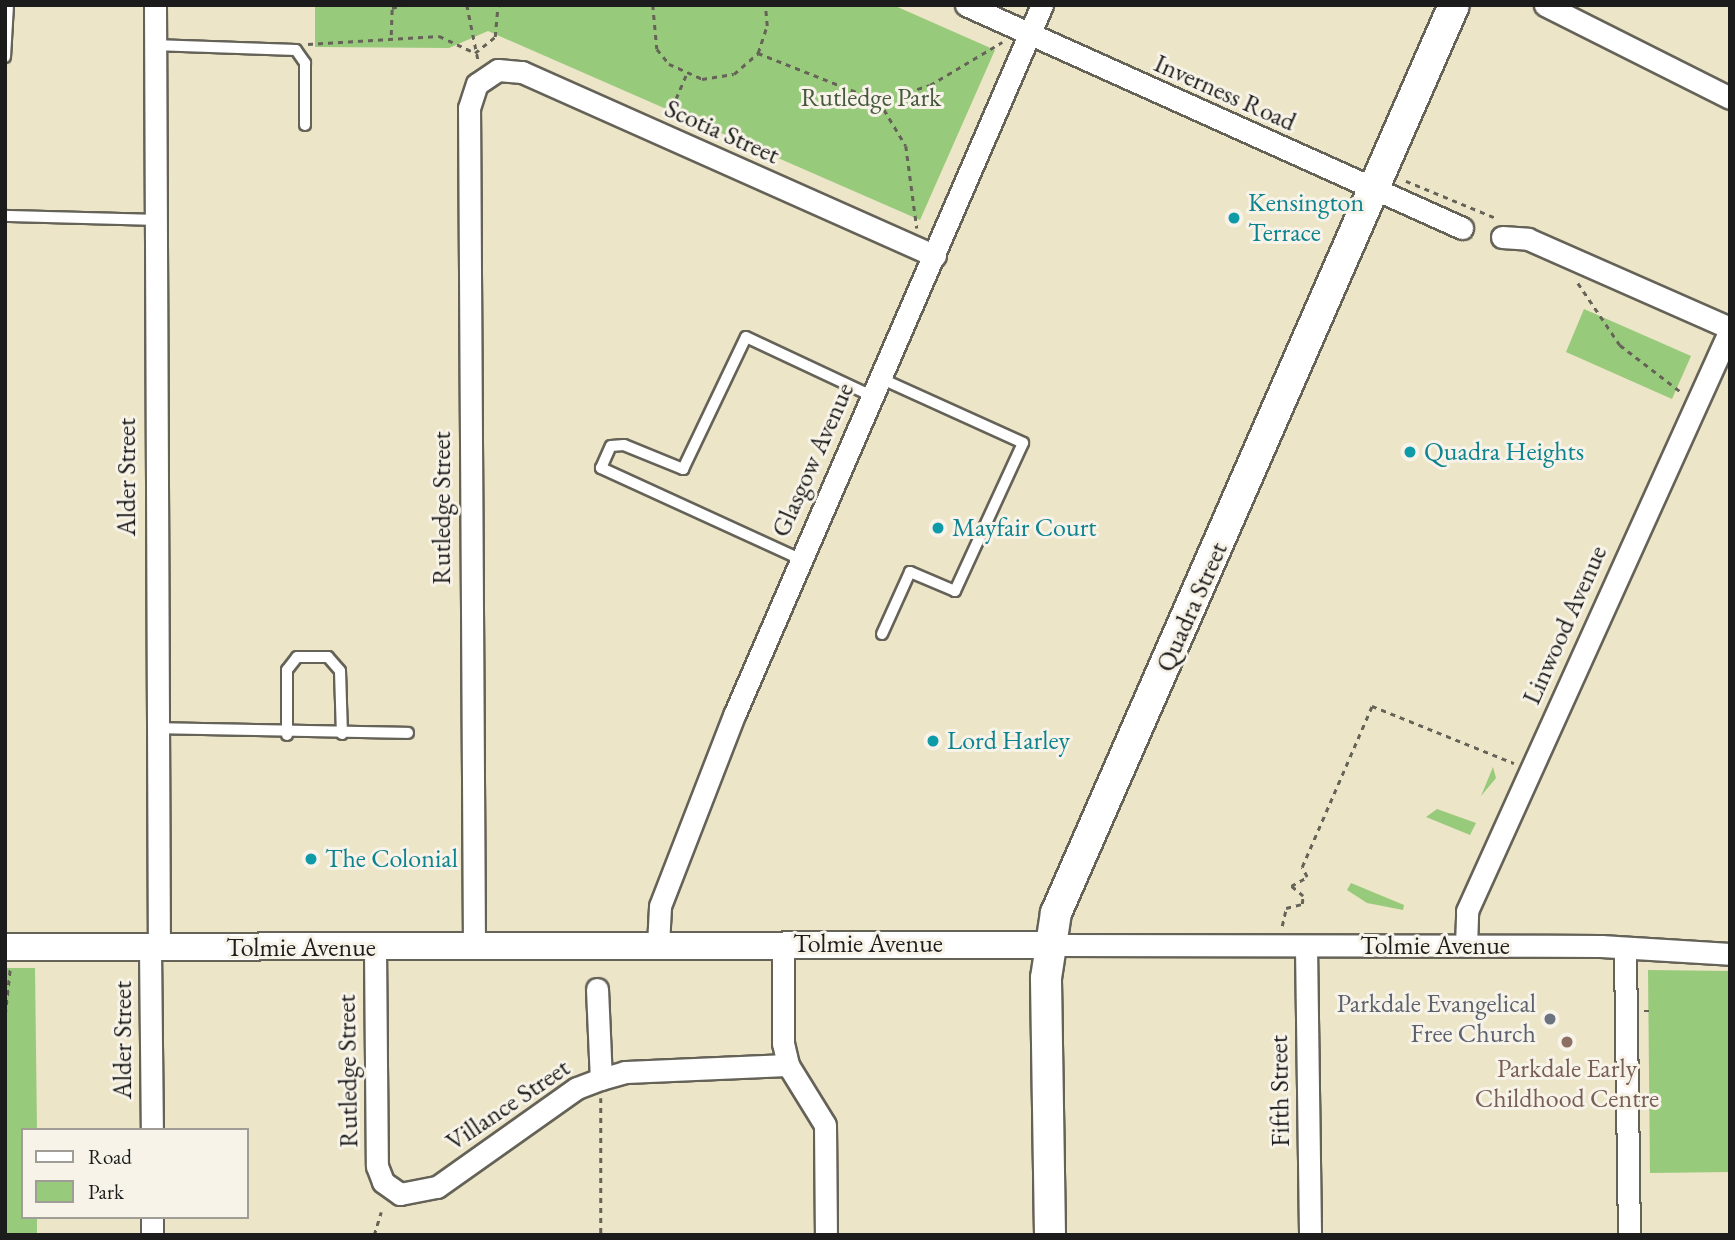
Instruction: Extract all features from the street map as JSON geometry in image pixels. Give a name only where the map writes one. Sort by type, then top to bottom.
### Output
[{"type":"main road","name":"Quadra Street","points":[[1050,1235],[1051,946],[1056,913],[1376,191],[1454,5]]},
{"type":"street","name":"Alder Street","points":[[152,1128],[155,949],[155,5]]},
{"type":"street","name":"Inverness Road","points":[[966,5],[1462,228]]},
{"type":"street","name":"Glasgow Avenue","points":[[658,945],[660,906],[800,559],[935,256],[1042,5]]},
{"type":"street","points":[[1545,5],[1730,98]]},
{"type":"street","name":"Scotia Street","points":[[486,75],[516,70],[935,256]]},
{"type":"street","name":"Rutledge Street","points":[[474,946],[469,108],[486,75]]},
{"type":"street","points":[[1502,237],[1528,239],[1730,329]]},
{"type":"street","name":"Linwood Avenue","points":[[1466,946],[1467,911],[1730,329]]},
{"type":"street","points":[[783,944],[788,1065],[825,1125],[827,1235]]},
{"type":"street","name":"Tolmie Avenue","points":[[9,947],[155,949],[783,944],[1466,946],[1730,954]]},
{"type":"street","name":"Fifth Street","points":[[1306,946],[1310,1235]]},
{"type":"street","name":"Rutledge Street","points":[[375,948],[377,1166],[390,1189]]},
{"type":"street","points":[[1625,951],[1629,1235]]},
{"type":"street","points":[[597,989],[601,1079]]},
{"type":"street","name":"Villance Street","points":[[390,1189],[415,1196],[437,1187],[577,1088],[601,1079],[625,1072],[788,1065]]},
{"type":"lane","points":[[5,57],[8,5]]},
{"type":"lane","points":[[153,45],[296,50],[305,63],[305,125]]},
{"type":"lane","points":[[5,216],[154,220]]},
{"type":"lane","points":[[800,559],[602,470],[611,446],[624,445],[683,470],[746,337],[1023,443],[955,591],[910,572],[882,634]]},
{"type":"lane","points":[[287,735],[287,670],[297,657],[328,657],[340,671],[342,734]]},
{"type":"lane","points":[[155,728],[287,735],[408,733]]},
{"type":"path","points":[[391,35],[392,6],[403,5]]},
{"type":"path","points":[[467,5],[475,53]]},
{"type":"path","points":[[475,53],[495,37],[498,5]]},
{"type":"path","points":[[653,5],[657,48],[686,75],[726,77],[758,53],[767,26],[765,5]]},
{"type":"path","points":[[296,50],[391,35],[439,36],[475,53]]},
{"type":"path","points":[[879,101],[930,85],[1002,43]]},
{"type":"path","points":[[758,53],[879,101],[905,146],[919,234],[914,246]]},
{"type":"path","points":[[661,135],[686,75]]},
{"type":"path","points":[[1556,251],[1620,345],[1681,392]]},
{"type":"path","points":[[1286,908],[1302,904],[1303,896],[1291,886],[1307,877],[1302,867],[1372,706],[1530,769]]},
{"type":"path","points":[[5,1015],[9,947]]},
{"type":"path","points":[[601,1079],[601,1235]]},
{"type":"path","points":[[374,1235],[382,1212]]},
{"type":"green space","name":"Rutledge Park","points":[[315,5],[893,5],[995,50],[920,220],[488,31],[449,48],[315,47]]},
{"type":"green space","points":[[1584,309],[1691,356],[1672,399],[1566,352]]},
{"type":"green space","points":[[1493,767],[1496,778],[1481,796]]},
{"type":"green space","points":[[1437,809],[1476,823],[1470,835],[1426,817]]},
{"type":"green space","points":[[1351,883],[1404,905],[1403,910],[1367,903],[1347,890]]},
{"type":"green space","points":[[5,968],[35,968],[37,1128],[21,1128],[21,1219],[37,1219],[37,1235],[5,1235]]},
{"type":"green space","points":[[1648,970],[1730,971],[1730,1172],[1650,1173]]},
{"type":"place","name":"Kensington Terrace","points":[[1234,218]]},
{"type":"place","name":"Quadra Heights","points":[[1410,452]]},
{"type":"place","name":"Mayfair Court","points":[[938,528]]},
{"type":"place","name":"Lord Harley","points":[[933,741]]},
{"type":"place","name":"The Colonial","points":[[311,859]]},
{"type":"place","name":"Parkdale Evangelical Free Church","points":[[1550,1019]]},
{"type":"place","name":"Parkdale Early Childhood Centre","points":[[1567,1042]]}]
